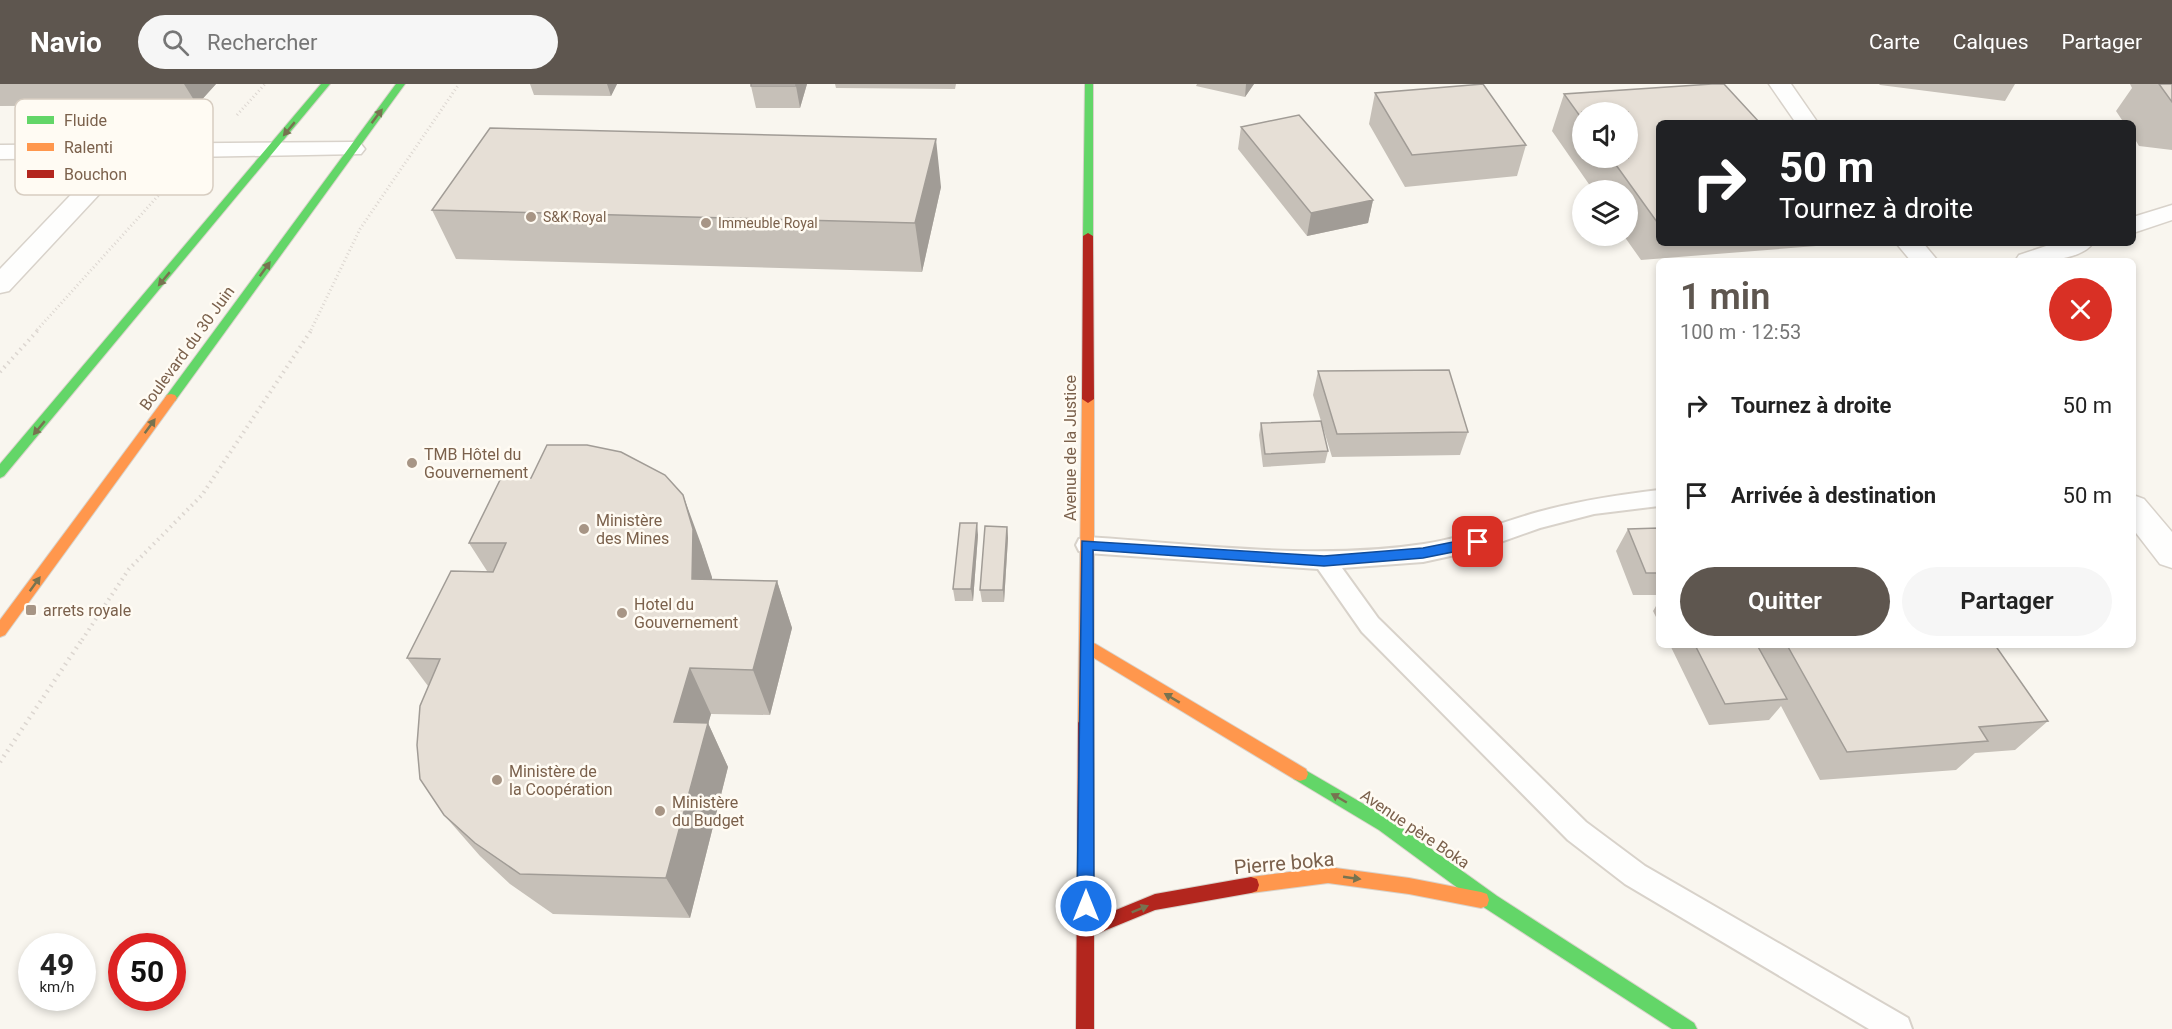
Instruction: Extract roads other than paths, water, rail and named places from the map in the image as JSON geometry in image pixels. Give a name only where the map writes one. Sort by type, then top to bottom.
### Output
[{"type":"main road","points":[[0,473],[327,84]]},
{"type":"main road","name":"Boulevard du 30 Juin","points":[[0,631],[401,84]]},
{"type":"main road","name":"Avenue de la Justice","points":[[1085,1029],[1089,84]]},
{"type":"main road","name":"Avenue père Boka","points":[[1086,646],[1385,825],[1491,902],[1688,1029]]},
{"type":"main road","name":"Pierre boka","points":[[1086,930],[1155,902],[1232,886],[1328,875],[1408,886],[1491,902]]},
{"type":"street","points":[[1780,84],[1805,120]]},
{"type":"street","points":[[213,149],[353,149]]},
{"type":"street","points":[[0,152],[15,152]]},
{"type":"street","points":[[0,285],[85,195]]},
{"type":"street","points":[[2136,214],[2165,214]]},
{"type":"street","points":[[2136,224],[2165,214]]},
{"type":"street","points":[[1912,246],[1922,258]]},
{"type":"street","points":[[2037,258],[2071,246]]},
{"type":"street","points":[[2136,511],[2172,555]]},
{"type":"lane","points":[[1087,545],[1324,561],[1423,553],[1478,542],[1536,521],[1594,506],[1656,498]]},
{"type":"lane","points":[[1324,561],[1370,625],[1577,831],[1635,874],[1897,1029]]},
{"type":"place","name":"S&K Royal","points":[[531,217]]},
{"type":"place","name":"Immeuble Royal","points":[[706,223]]},
{"type":"place","name":"TMB Hôtel du Gouvernement","points":[[412,463]]},
{"type":"place","name":"Ministère des Mines","points":[[584,529]]},
{"type":"place","name":"arrets royale","points":[[31,610]]},
{"type":"place","name":"Hotel du Gouvernement","points":[[622,613]]},
{"type":"place","name":"Ministère de la Coopération","points":[[497,780]]},
{"type":"place","name":"Ministère du Budget","points":[[660,811]]}]
